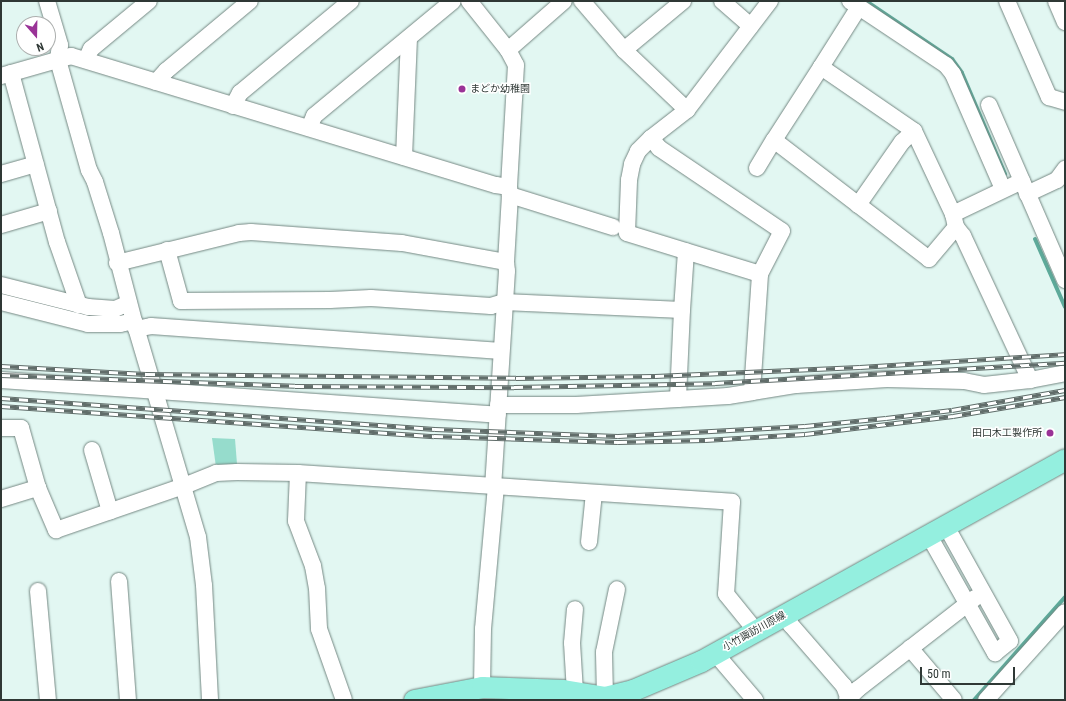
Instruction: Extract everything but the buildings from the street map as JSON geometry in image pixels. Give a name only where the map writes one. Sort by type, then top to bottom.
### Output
[{"type":"main road","name":"小竹諏訪川原線","points":[[414,700],[485,692],[575,692],[604,696],[633,690],[701,661],[1065,459]]},
{"type":"street","points":[[47,1],[60,45],[58,60],[89,170],[95,182],[111,233],[117,263],[198,537],[204,585],[210,700]]},
{"type":"street","points":[[86,60],[91,49],[149,1]]},
{"type":"street","points":[[156,82],[166,71],[250,1]]},
{"type":"street","points":[[233,106],[240,93],[351,1]]},
{"type":"street","points":[[310,128],[314,116],[453,1]]},
{"type":"street","points":[[508,50],[564,1]]},
{"type":"street","points":[[624,50],[683,1]]},
{"type":"street","points":[[722,1],[751,26]]},
{"type":"street","points":[[760,274],[627,233],[629,180],[632,164],[638,151],[651,138],[687,110],[770,1]]},
{"type":"street","points":[[1007,1],[1050,97],[1065,102]]},
{"type":"street","points":[[1056,1],[1065,22]]},
{"type":"street","points":[[586,2],[624,50],[687,110]]},
{"type":"street","points":[[474,3],[508,50],[516,65],[494,487],[484,629],[485,692]]},
{"type":"street","points":[[757,168],[821,67],[854,3],[946,65],[953,74],[1003,189]]},
{"type":"street","points":[[404,158],[409,38]]},
{"type":"street","points":[[80,305],[57,242],[36,164],[6,75],[71,56],[496,185],[613,227]]},
{"type":"street","points":[[821,67],[914,131],[954,220],[963,236],[1030,380]]},
{"type":"street","points":[[989,105],[1064,275]]},
{"type":"street","points":[[858,205],[902,142],[914,131]]},
{"type":"street","points":[[651,138],[659,148],[782,231],[760,274],[752,392]]},
{"type":"street","points":[[774,140],[929,259],[954,220],[1003,189],[1025,188],[1057,180],[1065,169]]},
{"type":"street","points":[[1,174],[36,164]]},
{"type":"street","points":[[1,225],[49,211]]},
{"type":"street","points":[[117,263],[239,233],[251,232],[402,244],[506,262]]},
{"type":"street","points":[[167,250],[181,301],[330,300],[371,298],[491,306],[504,302],[682,310]]},
{"type":"street","points":[[678,399],[686,251]]},
{"type":"street","points":[[1,285],[80,305],[115,309],[129,303]]},
{"type":"street","points":[[1,302],[88,324],[151,326],[501,351]]},
{"type":"street","points":[[1,380],[498,410],[728,396],[796,385],[887,379],[964,380],[984,385],[1030,380],[1065,373]]},
{"type":"street","points":[[1,428],[21,428],[38,488],[56,530],[184,486],[216,473],[298,473],[732,502],[726,594],[756,631]]},
{"type":"street","points":[[92,450],[110,511]]},
{"type":"street","points":[[298,473],[296,520],[313,566],[317,588],[319,629],[344,700]]},
{"type":"street","points":[[1,499],[38,488]]},
{"type":"street","points":[[589,542],[594,493]]},
{"type":"street","points":[[928,534],[995,653],[1010,641],[950,533],[947,524]]},
{"type":"street","points":[[119,581],[128,700]]},
{"type":"street","points":[[604,696],[604,652],[617,589]]},
{"type":"street","points":[[38,591],[48,700]]},
{"type":"street","points":[[784,614],[791,626],[844,686],[848,700],[910,648],[967,603],[983,593]]},
{"type":"street","points":[[575,609],[572,643],[575,692]]},
{"type":"street","points":[[986,700],[1065,612]]},
{"type":"street","points":[[910,648],[954,700]]},
{"type":"street","points":[[715,653],[754,700]]},
{"type":"green space","points":[[212,438],[235,439],[237,464],[216,467]]},
{"type":"waterway","points":[[866,1],[952,59],[962,73],[1005,174]]},
{"type":"waterway","points":[[1035,239],[1065,307]]},
{"type":"waterway","points":[[974,700],[1065,597]]},
{"type":"railway","points":[[1,366],[146,374],[516,378],[655,376],[860,367],[1065,354]]},
{"type":"railway","points":[[1,375],[295,386],[514,387],[715,383],[1065,363]]},
{"type":"railway","points":[[1,398],[435,429],[618,436],[805,426],[886,418],[952,410],[1065,390]]},
{"type":"railway","points":[[1,406],[434,436],[618,442],[705,440],[805,434],[953,416],[1065,397]]},
{"type":"place","name":"まどか幼稚園","points":[[462,89]]},
{"type":"place","name":"田口木工製作所","points":[[1050,433]]}]
